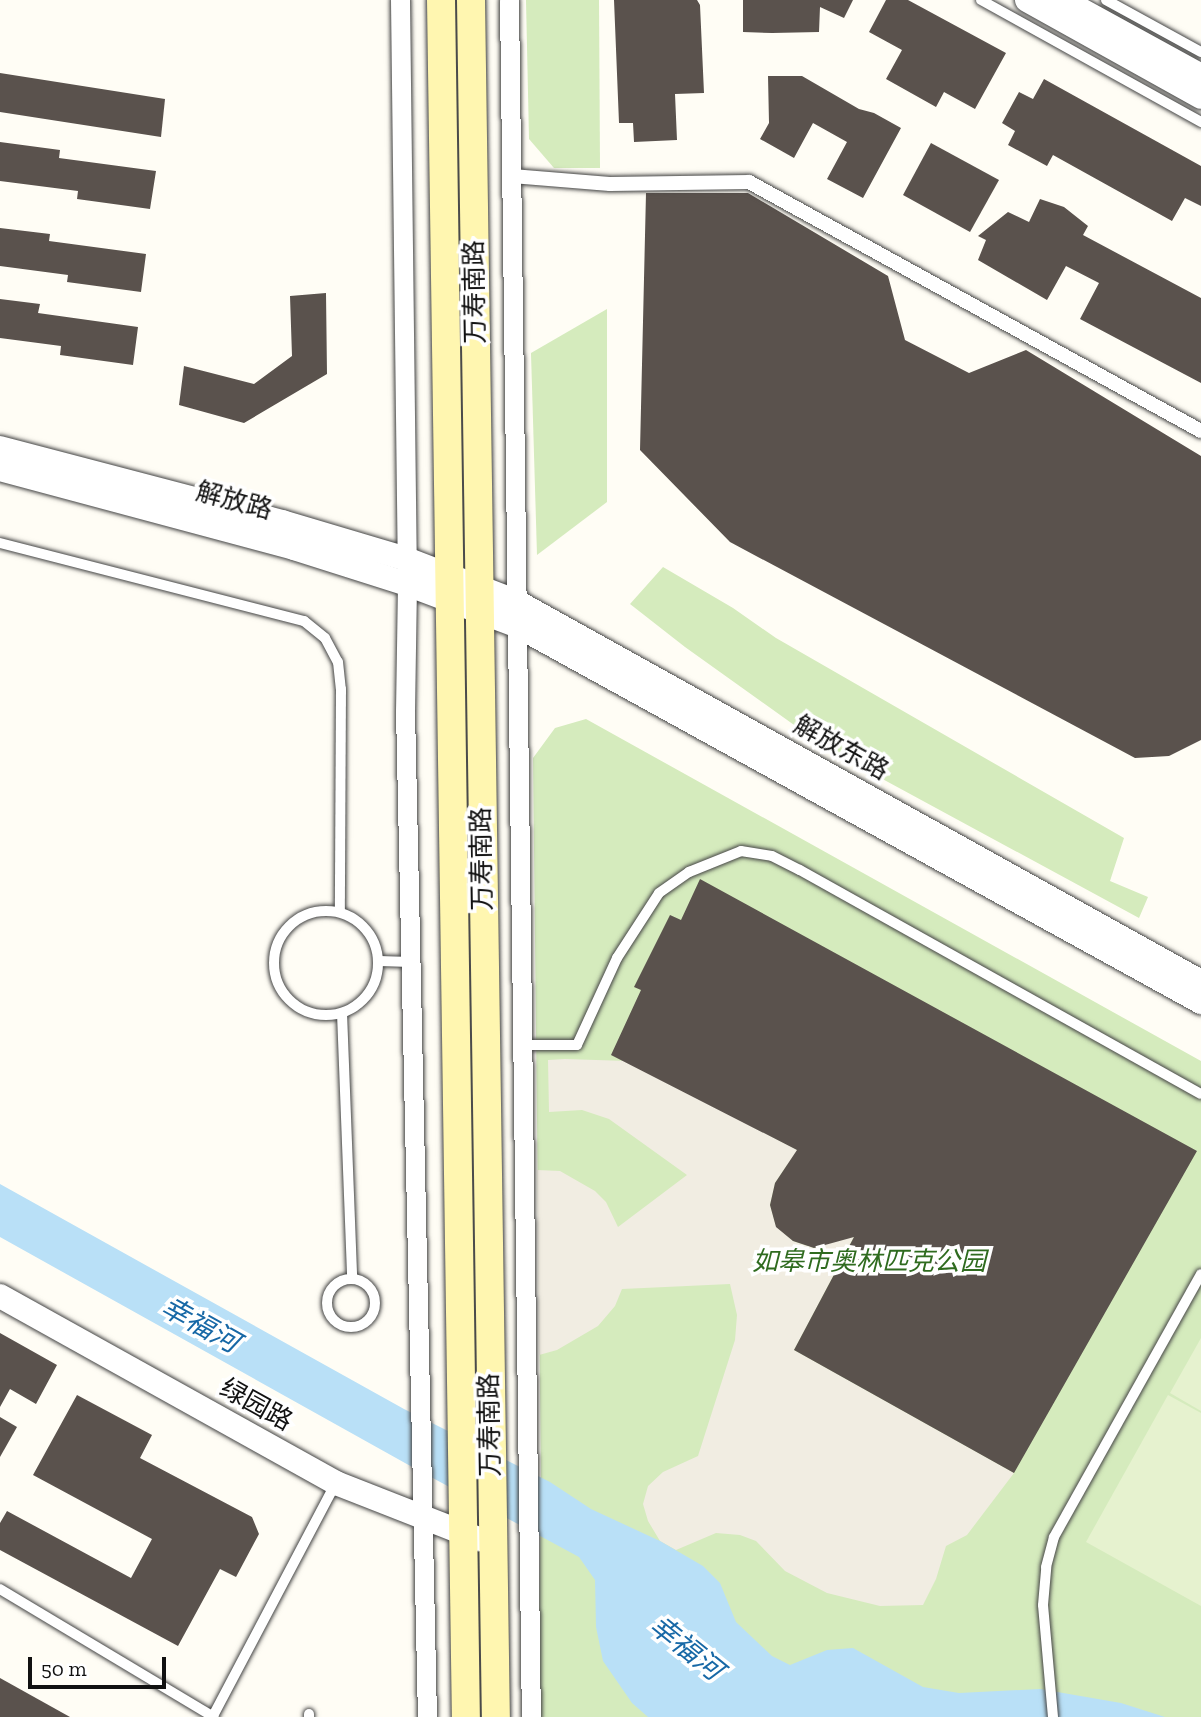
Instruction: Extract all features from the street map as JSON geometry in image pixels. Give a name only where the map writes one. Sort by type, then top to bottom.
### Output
[{"type":"main road","name":"万寿南路","points":[[441,0],[466,1717]]},
{"type":"main road","name":"万寿南路","points":[[471,0],[496,1717]]},
{"type":"street","points":[[400,0],[407,584],[405,710],[425,1519],[426,1717]]},
{"type":"street","points":[[509,0],[531,1717]]},
{"type":"street","points":[[1027,0],[1201,97]]},
{"type":"street","points":[[1063,0],[1201,76]]},
{"type":"street","points":[[512,176],[610,184],[749,182],[1201,431]]},
{"type":"street","name":"解放路","points":[[0,448],[282,522],[406,559],[448,587]]},
{"type":"street","name":"解放路","points":[[0,469],[294,548],[407,584],[448,587]]},
{"type":"street","name":"解放东路","points":[[448,587],[479,600],[518,626],[1197,985]]},
{"type":"street","name":"解放东路","points":[[479,600],[515,601],[1197,985]]},
{"type":"street","name":"绿园路","points":[[0,1296],[336,1483],[493,1544]]},
{"type":"lane","points":[[981,0],[1201,122]]},
{"type":"lane","points":[[1106,0],[1201,52]]},
{"type":"lane","points":[[0,543],[304,621],[325,638],[338,662],[341,689],[340,912]]},
{"type":"lane","points":[[524,1045],[577,1045],[617,958],[659,893],[689,872],[741,851],[772,856],[800,870],[1201,1094]]},
{"type":"lane","points":[[323,910],[340,912],[355,919],[367,930],[379,961],[376,978],[369,993],[357,1005],[342,1013],[324,1015],[307,1012],[286,996],[274,972],[274,955],[279,938],[290,924],[305,914],[323,910]]},
{"type":"lane","points":[[379,961],[411,962]]},
{"type":"lane","points":[[342,1013],[352,1279]]},
{"type":"lane","points":[[1053,1717],[1043,1605],[1046,1567],[1054,1537],[1201,1274]]},
{"type":"lane","points":[[352,1279],[367,1284],[376,1305],[370,1320],[349,1328],[334,1321],[327,1306],[327,1297],[336,1283],[352,1279]]},
{"type":"lane","points":[[0,1589],[214,1717],[336,1483]]},
{"type":"green space","points":[[526,0],[599,0],[600,168],[554,168],[529,139]]},
{"type":"green space","points":[[607,309],[607,502],[537,555],[531,353]]},
{"type":"green space","points":[[663,567],[733,608],[776,638],[1124,838],[1110,881],[1148,897],[1139,918],[829,750],[685,647],[630,604]]},
{"type":"green space","name":"如皋市奥林匹克公园","points":[[586,719],[1201,1061],[1201,1717],[538,1717],[541,1481],[533,758],[555,728]]},
{"type":"green space","points":[[1201,1338],[1201,1411],[1170,1393]]},
{"type":"green space","points":[[1168,1395],[1201,1413],[1201,1606],[1086,1542]]},
{"type":"shaded area","points":[[548,1060],[627,1061],[805,1154],[787,1165],[775,1183],[770,1205],[776,1226],[793,1241],[814,1248],[857,1231],[794,1350],[1014,1473],[967,1535],[946,1546],[936,1579],[923,1605],[880,1606],[827,1593],[785,1571],[756,1541],[740,1535],[716,1533],[676,1550],[660,1541],[648,1521],[643,1504],[648,1486],[663,1472],[698,1456],[735,1340],[737,1315],[730,1284],[622,1289],[615,1306],[598,1326],[557,1350],[539,1355],[537,1170],[560,1171],[595,1191],[606,1202],[618,1227],[687,1175],[609,1119],[582,1110],[549,1112]]},
{"type":"water","name":"幸福河","points":[[0,1184],[404,1409],[550,1482],[591,1509],[660,1541],[703,1566],[720,1583],[736,1622],[772,1656],[790,1665],[827,1650],[853,1648],[923,1687],[959,1693],[1040,1689],[1121,1703],[1165,1717],[648,1717],[632,1703],[603,1661],[596,1627],[595,1580],[579,1557],[0,1237]]},
{"type":"building","points":[[614,0],[697,0],[700,5],[704,93],[675,94],[677,140],[634,142],[633,123],[619,123]]},
{"type":"building","points":[[743,0],[853,0],[844,18],[820,7],[819,32],[772,33],[743,32]]},
{"type":"building","points":[[886,0],[908,0],[1006,53],[975,109],[944,92],[936,107],[886,79],[902,50],[869,32]]},
{"type":"building","points":[[0,73],[165,99],[161,137],[0,112]]},
{"type":"building","points":[[768,76],[802,76],[859,109],[874,113],[901,128],[863,198],[827,179],[847,142],[813,123],[794,158],[760,139],[769,123]]},
{"type":"building","points":[[1044,79],[1201,166],[1201,206],[1185,198],[1172,221],[1053,155],[1047,166],[1008,145],[1015,131],[1002,123],[1019,92],[1033,99]]},
{"type":"building","points":[[0,142],[60,150],[59,158],[156,171],[150,209],[77,199],[78,191],[0,181]]},
{"type":"building","points":[[931,143],[999,180],[970,232],[903,195]]},
{"type":"building","points":[[646,193],[748,193],[888,276],[905,340],[969,373],[1026,350],[1201,456],[1201,740],[1169,756],[1135,758],[730,542],[640,450]]},
{"type":"building","points":[[1040,199],[1064,207],[1088,226],[1083,235],[1201,298],[1201,383],[1080,319],[1099,283],[1066,266],[1047,300],[978,260],[986,240],[978,236],[1008,212],[1029,222]]},
{"type":"building","points":[[0,228],[50,234],[49,241],[146,254],[141,292],[67,282],[68,275],[0,266]]},
{"type":"building","points":[[326,293],[327,374],[244,423],[179,405],[184,366],[254,384],[292,356],[290,296]]},
{"type":"building","points":[[0,299],[40,304],[38,313],[138,327],[133,365],[60,355],[61,346],[0,338]]},
{"type":"building","points":[[700,879],[1197,1151],[1014,1473],[794,1350],[854,1237],[814,1248],[793,1241],[776,1227],[770,1205],[775,1183],[797,1150],[611,1055],[641,990],[634,987],[670,915],[681,920]]},
{"type":"building","points":[[0,1333],[57,1365],[36,1404],[10,1389],[0,1407]]},
{"type":"building","points":[[77,1395],[152,1435],[140,1458],[252,1517],[259,1534],[236,1577],[220,1569],[178,1646],[0,1550],[0,1523],[7,1511],[131,1578],[152,1539],[33,1475]]},
{"type":"building","points":[[0,1417],[17,1427],[0,1457]]},
{"type":"building","points":[[0,1678],[70,1717],[0,1717]]}]
